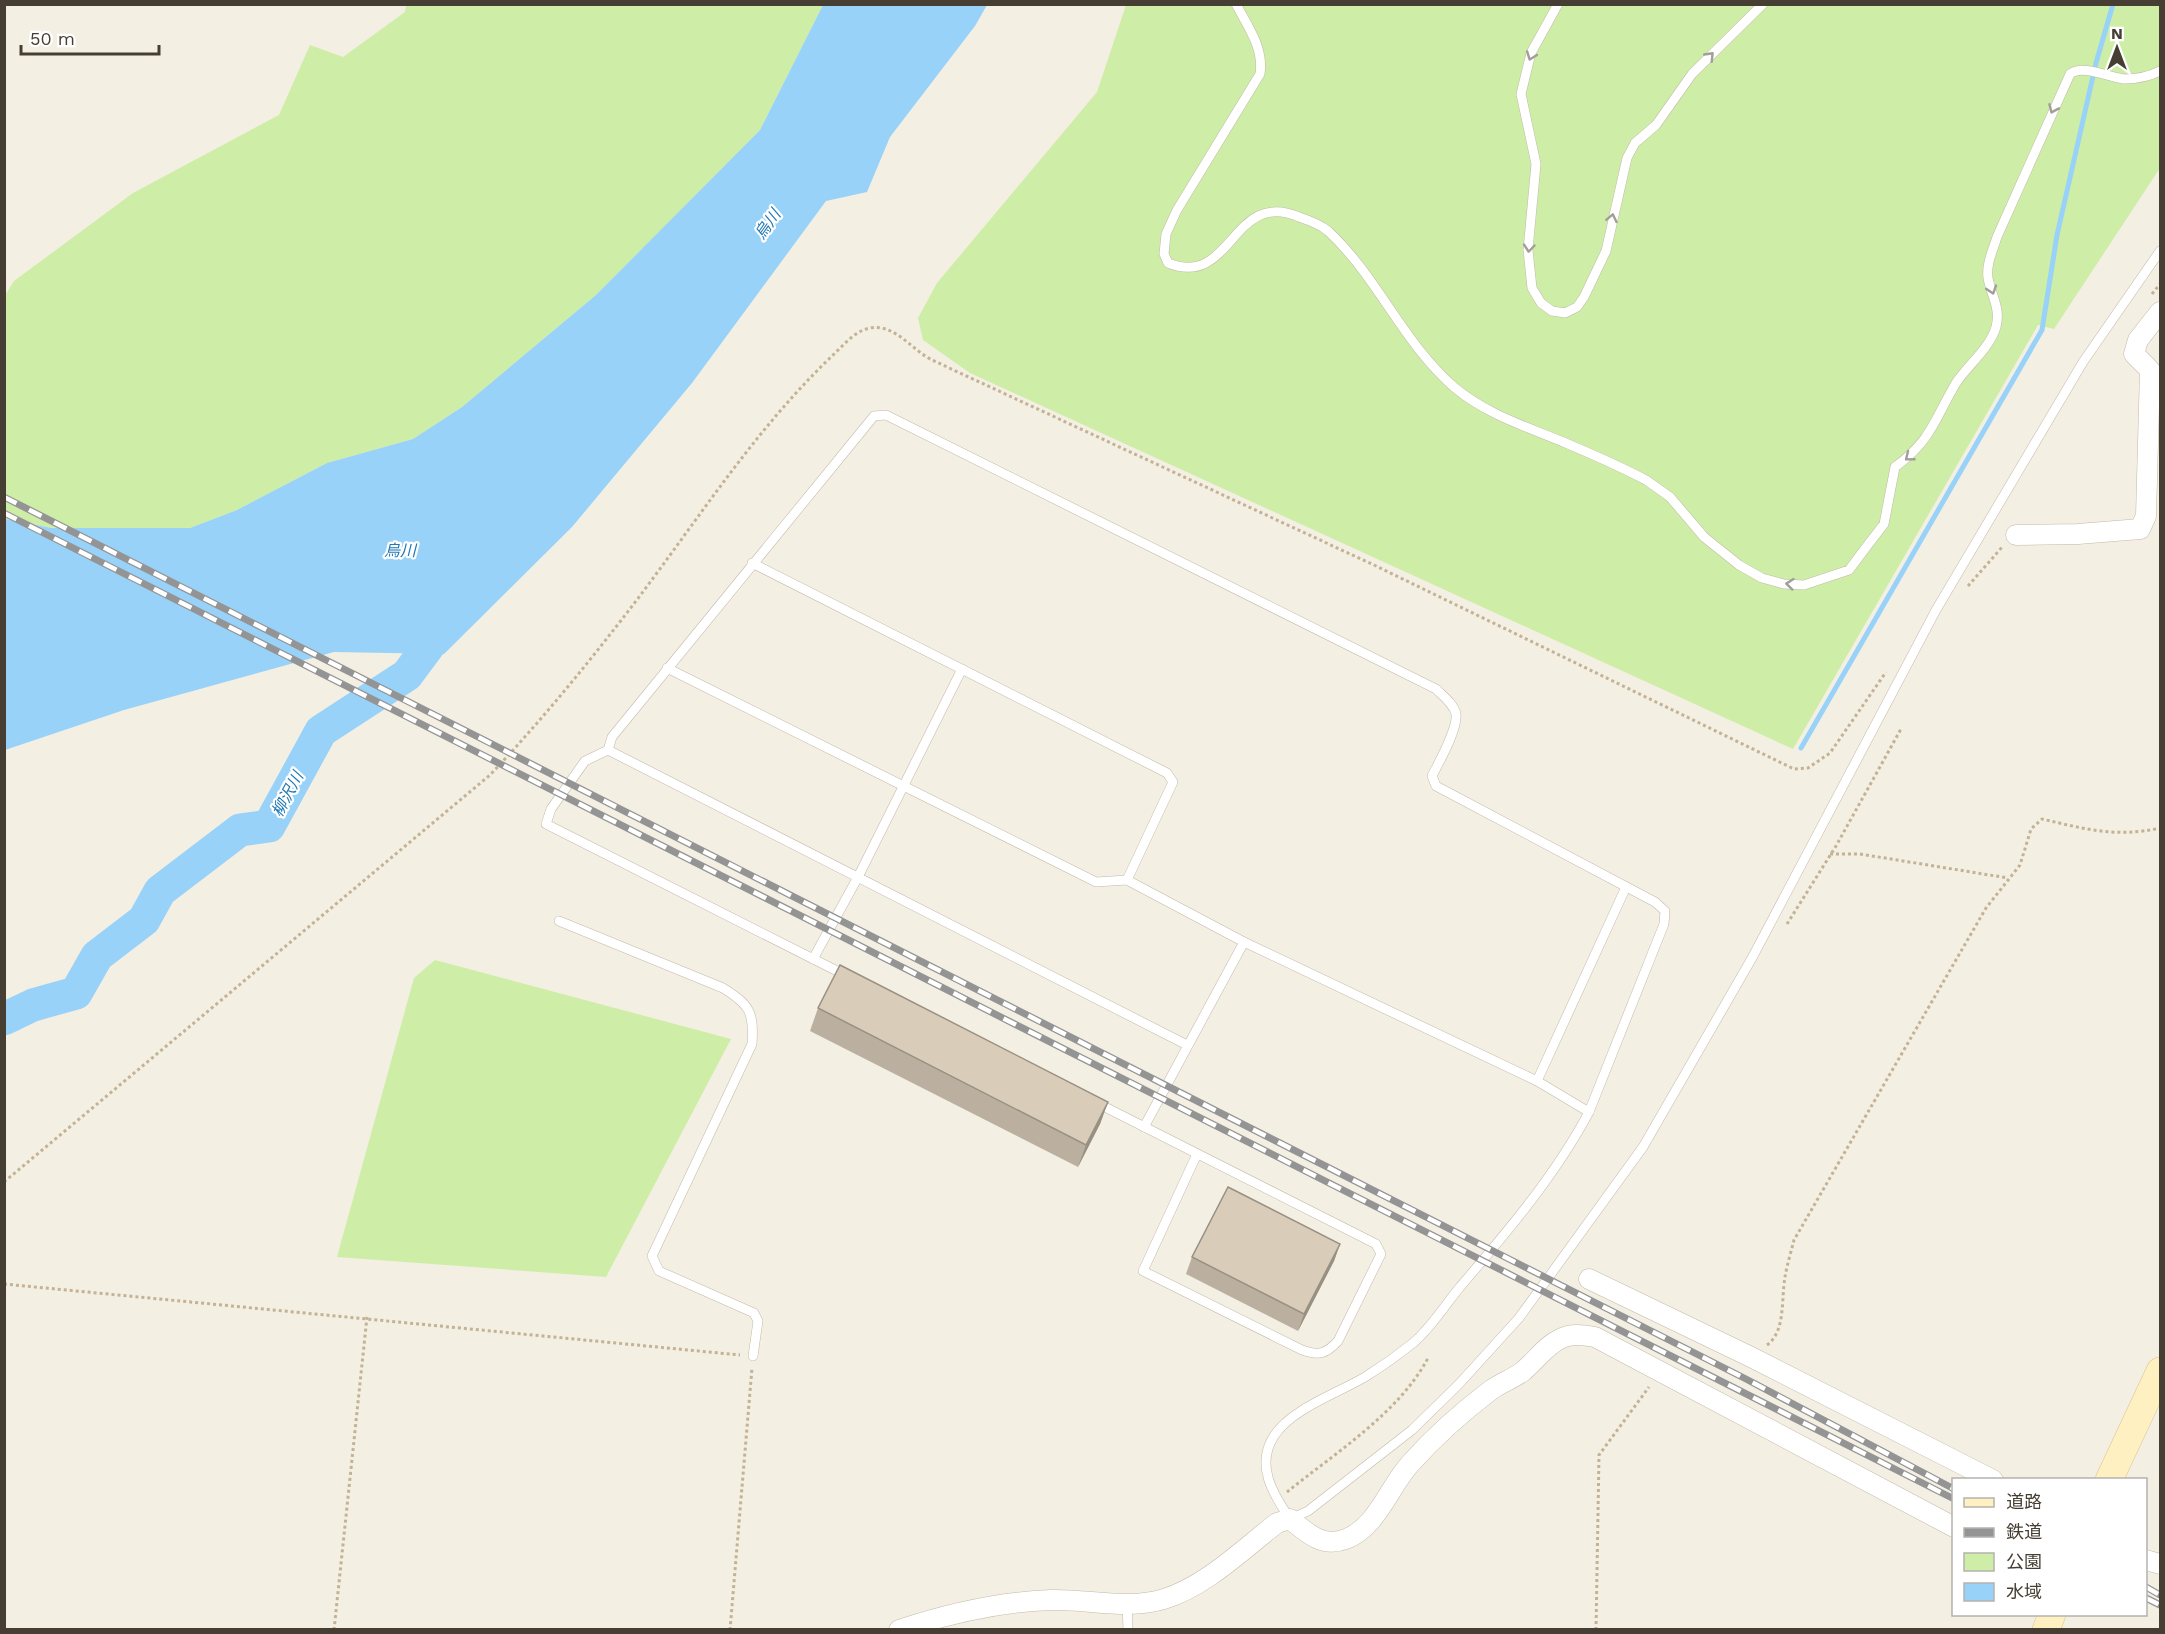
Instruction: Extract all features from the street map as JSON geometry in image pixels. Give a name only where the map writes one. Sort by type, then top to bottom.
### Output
[{"type":"main road","points":[[2109,1478],[2160,1371]]},
{"type":"street","points":[[2016,535],[2078,534],[2140,529],[2153,510],[2150,370],[2134,354],[2138,340],[2160,312]]},
{"type":"street","points":[[1589,1279],[1751,1357],[1991,1478]]},
{"type":"street","points":[[900,1629],[941,1616],[1000,1603],[1053,1600],[1127,1604],[1165,1598],[1194,1585],[1277,1523],[1290,1519],[1312,1538],[1323,1542],[1346,1539],[1359,1531],[1372,1518],[1409,1465],[1450,1424],[1493,1389],[1521,1372],[1557,1340],[1581,1335],[1595,1337],[1659,1374],[1952,1526]]},
{"type":"lane","points":[[1236,4],[1259,48],[1262,62],[1260,74],[1173,218],[1166,234],[1164,254],[1168,263],[1182,269],[1197,268],[1211,262],[1244,224],[1267,213],[1284,211],[1326,229],[1433,366],[1454,387],[1486,409],[1646,480],[1670,497],[1718,549],[1762,578],[1784,584],[1804,585],[1849,570],[1884,524],[1895,467],[1927,439],[1957,383],[1995,328],[1995,298],[1988,277],[1989,262],[1997,237],[2067,78],[2074,70],[2126,79],[2151,76],[2160,71]]},
{"type":"lane","points":[[1558,4],[1531,53],[1521,94],[1536,164],[1528,250],[1532,288],[1541,303],[1552,311],[1564,313],[1577,307],[1584,297],[1606,251],[1624,167],[1635,143],[1656,125],[1692,74],[1762,4]]},
{"type":"lane","points":[[856,981],[546,824],[551,809],[585,761],[608,750],[612,736],[864,425],[874,416],[886,415],[1436,689],[1449,701],[1456,713],[1455,723],[1432,776],[1436,786],[1626,887],[1665,911],[1664,924],[1589,1112],[1576,1137],[1521,1214],[1415,1341],[1366,1376],[1319,1401],[1281,1427],[1274,1436],[1267,1449],[1265,1466],[1268,1481],[1290,1519],[1308,1511],[1382,1455],[1459,1384],[1519,1318],[1643,1148],[1752,958],[1936,610],[2083,362],[2160,251]]},
{"type":"lane","points":[[752,563],[1167,773],[1173,782],[1127,880]]},
{"type":"lane","points":[[667,668],[1096,882],[1127,880],[1244,942],[1537,1081],[1589,1112]]},
{"type":"lane","points":[[813,959],[858,877],[962,669]]},
{"type":"lane","points":[[608,750],[1187,1046]]},
{"type":"lane","points":[[1537,1081],[1626,887]]},
{"type":"lane","points":[[559,921],[723,988],[746,1002],[753,1023],[752,1044],[652,1256],[659,1271],[754,1313],[758,1321],[753,1356]]},
{"type":"lane","points":[[1144,1127],[1244,942]]},
{"type":"lane","points":[[1091,1100],[1376,1244],[1380,1254],[1338,1341],[1327,1352],[1315,1354],[1302,1350],[1143,1271],[1197,1154]]},
{"type":"lane","points":[[1127,1604],[1128,1629]]},
{"type":"path","points":[[4,1182],[490,775],[534,728],[636,601],[741,456],[808,379],[858,332],[872,327],[885,328],[932,360],[1387,572],[1794,769],[1808,768],[1830,753],[1891,665]]},
{"type":"path","points":[[1964,591],[2006,542],[2016,535]]},
{"type":"path","points":[[1786,925],[1830,854],[1901,729]]},
{"type":"path","points":[[1751,1357],[1774,1340],[1781,1315],[1785,1277],[1794,1240],[1986,908],[2020,866],[2031,829],[2042,819],[2102,833],[2136,833],[2160,828]]},
{"type":"path","points":[[1830,854],[1860,854],[2008,878]]},
{"type":"path","points":[[4,1284],[367,1317],[753,1356],[730,1629]]},
{"type":"path","points":[[334,1629],[367,1317]]},
{"type":"path","points":[[1277,1499],[1395,1404],[1416,1381],[1428,1358]]},
{"type":"path","points":[[1596,1629],[1599,1455],[1659,1374]]},
{"type":"green space","points":[[406,5],[823,5],[760,130],[596,295],[462,407],[413,439],[327,463],[237,510],[190,528],[52,528],[5,519],[4,297],[14,281],[133,193],[279,115],[310,45],[343,57],[405,12]]},
{"type":"green space","points":[[1126,5],[2160,5],[2160,168],[2054,329],[2038,325],[1793,749],[970,373],[923,340],[918,318],[937,283],[1097,92]]},
{"type":"green space","points":[[435,960],[731,1039],[606,1277],[337,1257],[414,978]]},
{"type":"water","name":"烏川","points":[[823,5],[987,5],[975,26],[890,137],[867,192],[826,201],[692,383],[572,527],[444,654],[334,652],[124,710],[5,750],[5,519],[52,528],[190,528],[237,510],[327,463],[413,439],[462,407],[596,295],[760,130]]},
{"type":"building","points":[[840,965],[1108,1102],[1086,1145],[818,1008]]},
{"type":"building","points":[[1228,1187],[1340,1244],[1304,1314],[1192,1257]]},
{"type":"waterway","points":[[1801,748],[2042,330],[2057,235],[2096,63],[2113,4]]},
{"type":"waterway","name":"柳沢川","points":[[4,1019],[33,1005],[76,993],[97,956],[144,920],[160,891],[240,830],[269,826],[321,731],[407,675],[450,617]]},
{"type":"railway","points":[[4,497],[1746,1379],[1952,1488]]},
{"type":"railway","points":[[4,513],[1952,1498]]},
{"type":"railway","points":[[2147,1588],[2160,1595]]},
{"type":"railway","points":[[2147,1598],[2160,1605]]}]
